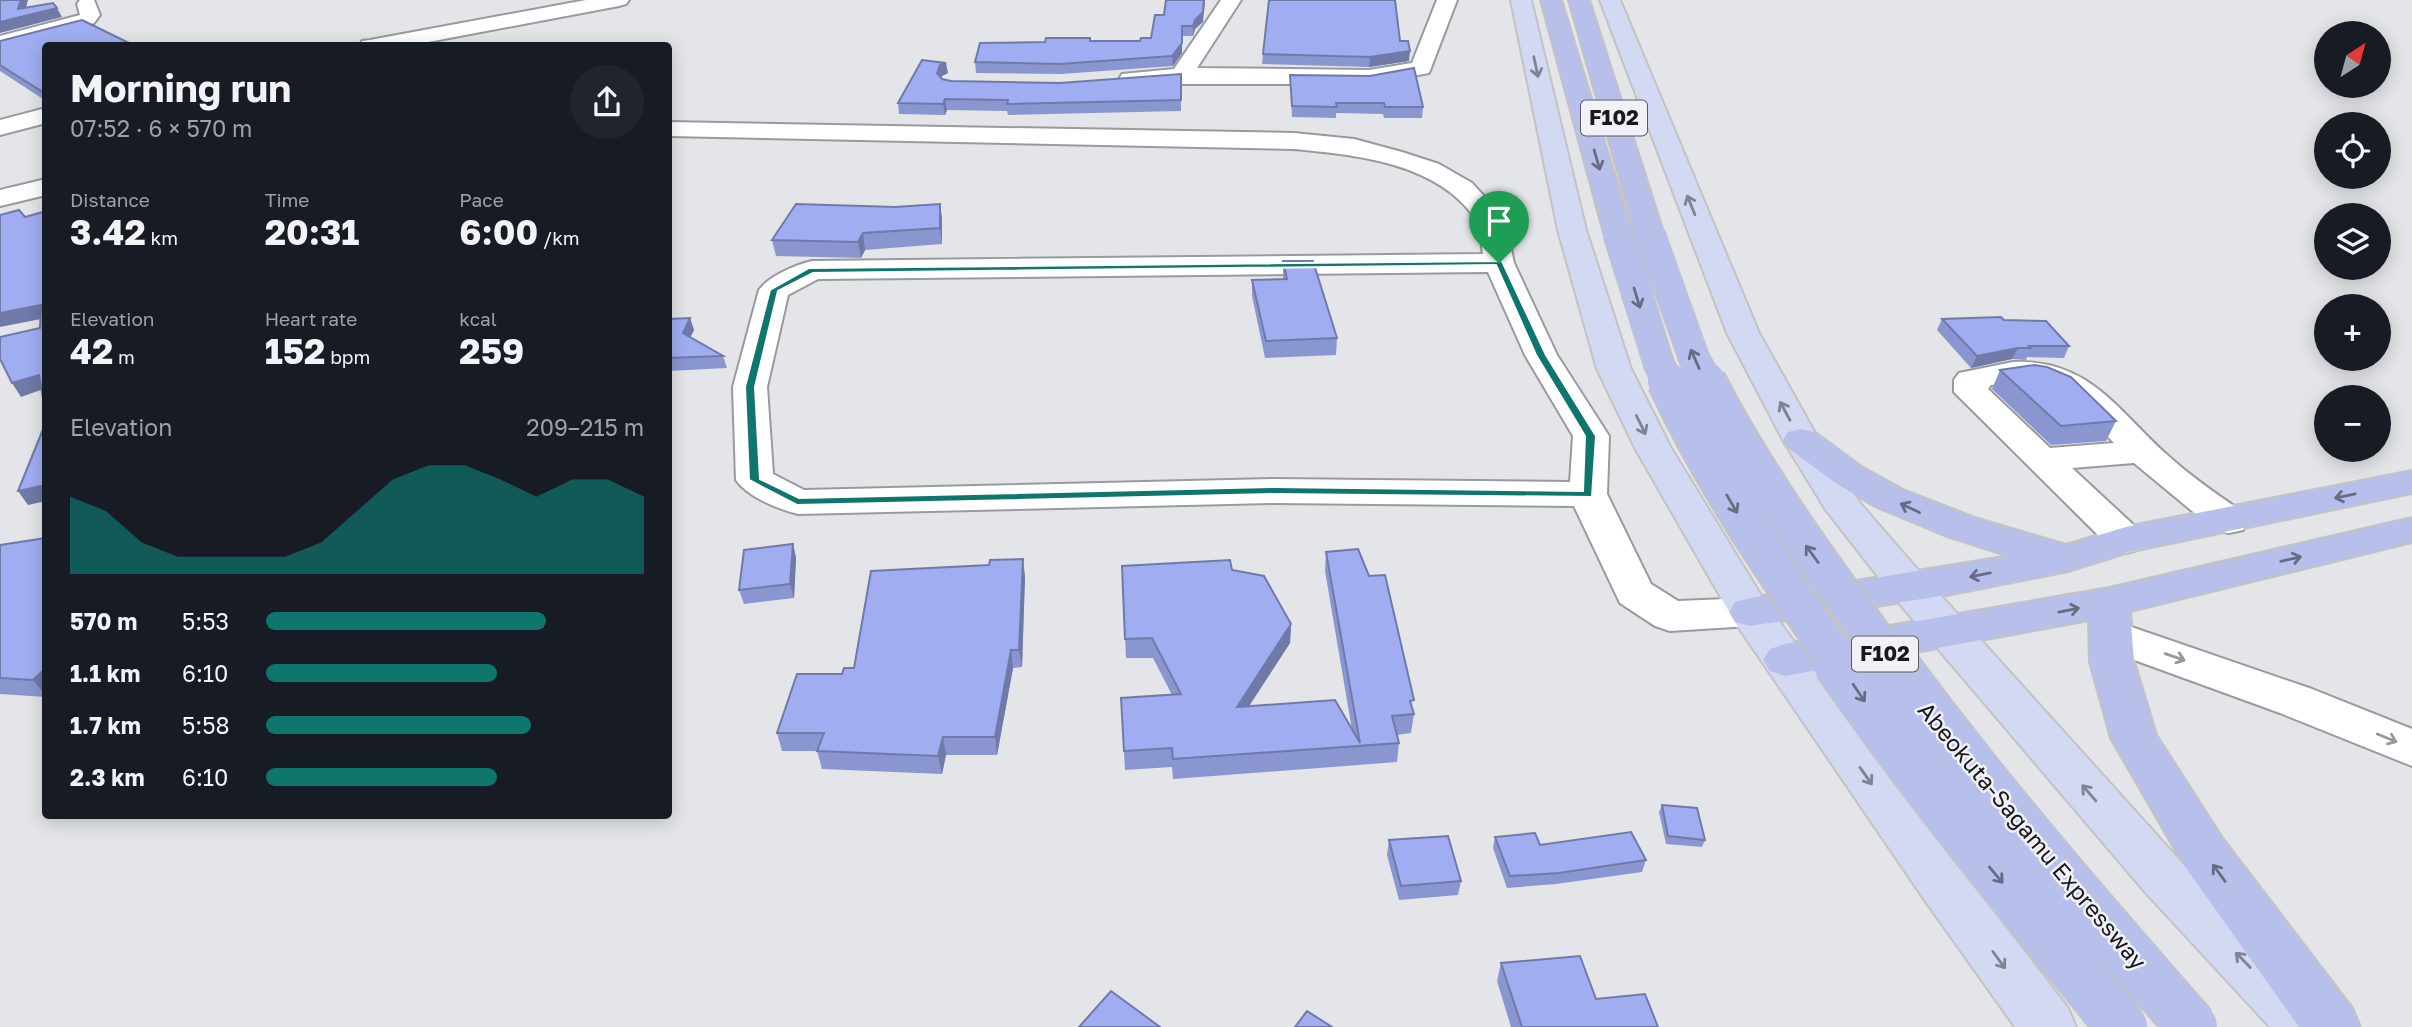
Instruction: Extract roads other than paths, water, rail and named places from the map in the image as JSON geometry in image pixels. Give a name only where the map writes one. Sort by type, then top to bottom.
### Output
[{"type":"highway","name":"Abeokuta-Sagamu Expressway","points":[[1551,0],[1634,234],[1730,428],[1783,514],[1938,726],[2040,853],[2192,1027]]},
{"type":"highway","name":"Abeokuta-Sagamu Expressway","points":[[1578,0],[1634,234],[1659,364],[1692,435],[1742,522],[1890,737],[1989,866],[2122,1027]]},
{"type":"highway","points":[[1801,440],[1865,485],[1919,512],[1975,533],[2068,558]]},
{"type":"highway","points":[[1750,612],[2068,558],[2126,540],[2412,482]]},
{"type":"highway","points":[[1785,660],[1949,632],[2110,618],[2412,530]]},
{"type":"highway","points":[[2110,618],[2112,662],[2134,738],[2204,853],[2332,1027]]},
{"type":"main road","points":[[1521,0],[1572,230],[1614,369],[1653,448],[1750,612],[1940,881],[2048,1027]]},
{"type":"main road","points":[[1610,0],[1743,333],[1801,440],[1845,510],[2164,878],[2308,1027]]},
{"type":"street","points":[[392,42],[619,0]]},
{"type":"street","points":[[1181,75],[1231,0]]},
{"type":"street","points":[[1101,81],[1181,75],[1369,77],[1421,68],[1447,0]]},
{"type":"street","points":[[0,43],[87,19],[90,15],[87,4]]},
{"type":"street","points":[[0,128],[42,116]]},
{"type":"street","points":[[672,129],[1294,141],[1354,147],[1393,156],[1430,170],[1463,189],[1490,218],[1499,263],[1541,355],[1591,436],[1588,494],[1635,593],[1670,616],[1750,612]]},
{"type":"street","points":[[0,198],[42,188]]},
{"type":"street","points":[[1499,263],[812,270],[774,290],[750,387],[755,480],[797,502],[1274,491],[1588,494]]},
{"type":"street","points":[[2126,540],[1971,392],[1971,380],[1990,375],[2054,376],[2082,390],[2142,452],[2185,490],[2229,521]]},
{"type":"street","points":[[2043,459],[2142,452]]},
{"type":"street","points":[[2110,618],[2284,696],[2412,748]]}]
